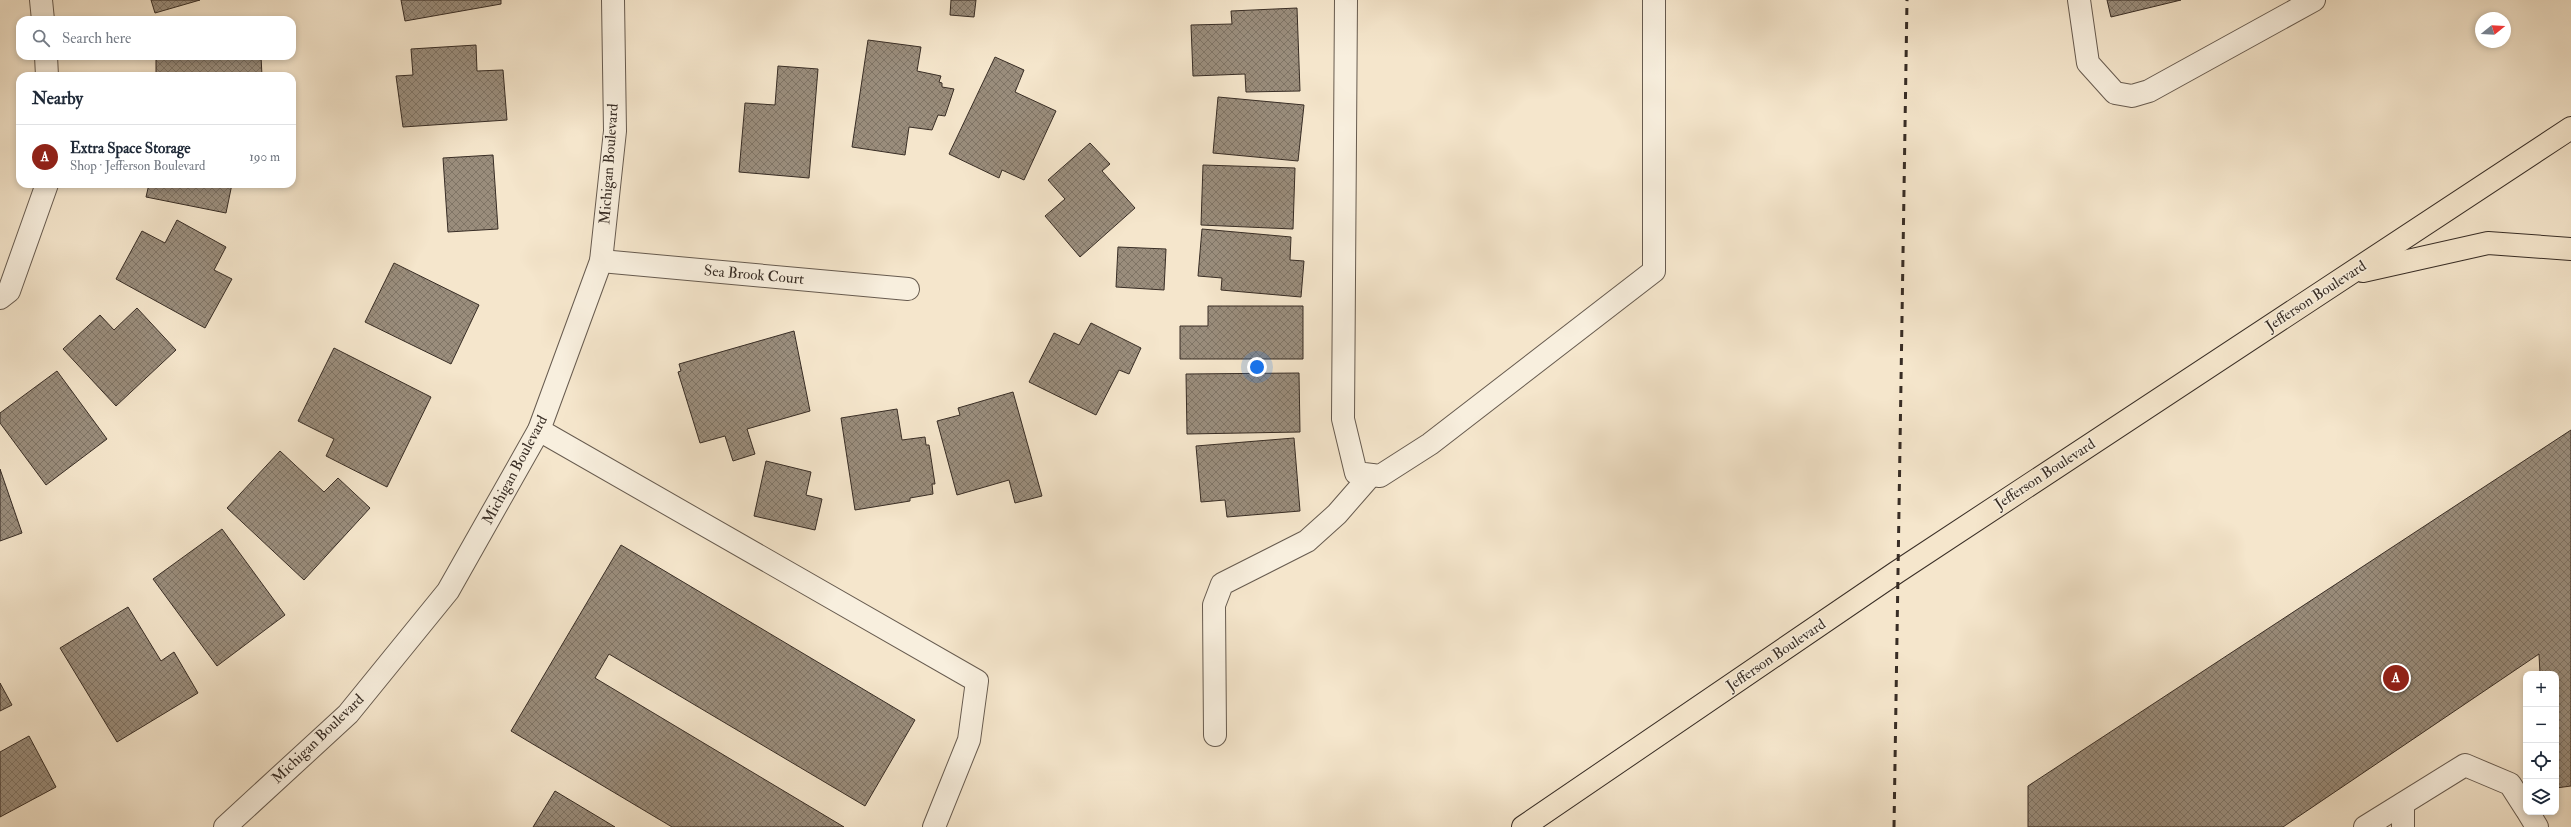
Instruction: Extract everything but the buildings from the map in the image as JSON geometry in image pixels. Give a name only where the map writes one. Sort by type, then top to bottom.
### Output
[{"type":"main road","name":"Jefferson Boulevard","points":[[1524,827],[1897,572],[2571,128]]},
{"type":"main road","points":[[2350,273],[2488,244],[2571,249]]},
{"type":"street","points":[[41,0],[43,16]]},
{"type":"street","name":"Michigan Boulevard","points":[[225,827],[348,714],[448,591],[539,430],[601,261],[614,131],[612,0]]},
{"type":"street","points":[[1346,0],[1343,419],[1356,473],[1380,476],[1430,444],[1654,271],[1654,0]]},
{"type":"street","points":[[2079,0],[2088,63],[2115,93],[2132,96],[2149,91],[2314,0]]},
{"type":"street","points":[[46,60],[47,72]]},
{"type":"street","points":[[0,298],[9,291],[46,188]]},
{"type":"street","name":"Sea Brook Court","points":[[601,261],[908,289]]},
{"type":"street","points":[[539,430],[976,681],[969,740],[934,827]]},
{"type":"street","points":[[1215,735],[1214,605],[1222,584],[1307,541],[1337,514],[1371,475]]},
{"type":"street","points":[[2365,827],[2465,765],[2510,784],[2523,804]]},
{"type":"street","points":[[2403,804],[2403,827]]},
{"type":"street","points":[[2530,815],[2536,827]]},
{"type":"railway","points":[[1894,827],[1907,0]]},
{"type":"place","name":"Extra Space Storage","points":[[2396,678]]}]
